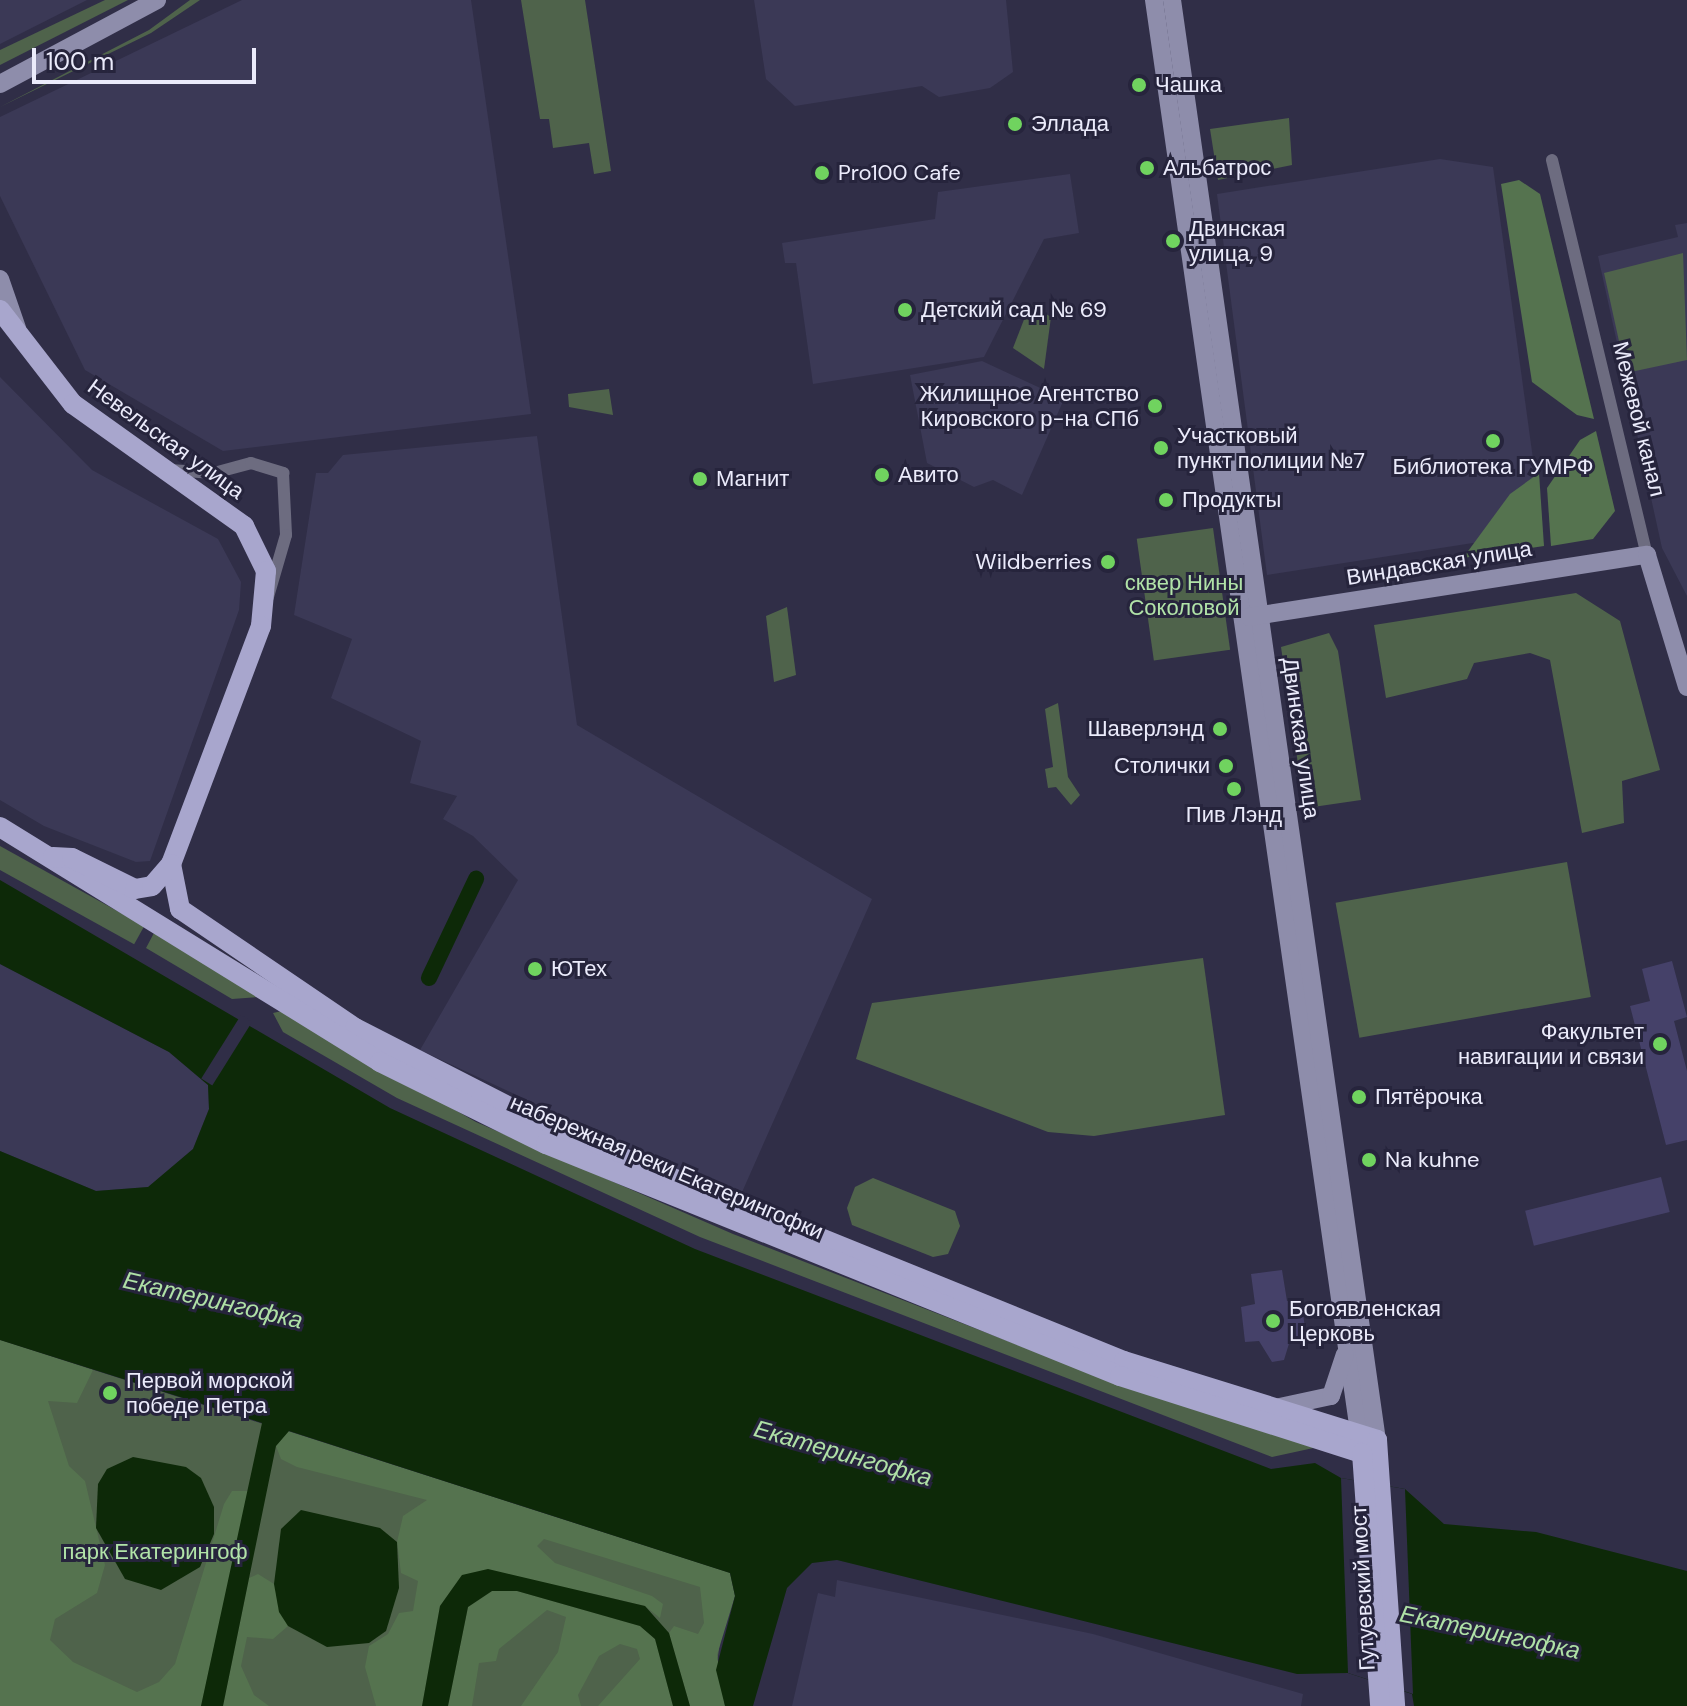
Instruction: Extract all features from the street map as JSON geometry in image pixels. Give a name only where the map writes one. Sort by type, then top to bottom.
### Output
[{"type":"main road","points":[[0,310],[18,331]]},
{"type":"main road","name":"Невельская улица","points":[[18,331],[73,404],[244,526],[266,571],[268,597]]},
{"type":"main road","points":[[53,857],[72,858],[135,889],[152,886],[171,864],[268,597]]},
{"type":"main road","name":"набережная реки Екатерингофки","points":[[0,827],[53,857],[359,1050],[546,1144],[1105,1370],[1366,1442]]},
{"type":"main road","name":"набережная реки Екатерингофки","points":[[171,864],[175,901],[188,915],[388,1048],[552,1129],[1109,1355],[1275,1408],[1366,1442]]},
{"type":"main road","name":"Двинская улица","points":[[1366,1442],[1373,1481]]},
{"type":"main road","name":"Гутуевский мост","points":[[1373,1481],[1386,1697]]},
{"type":"street","points":[[0,84],[157,0]]},
{"type":"street","name":"Двинская улица","points":[[1154,0],[1239,618],[1347,1339],[1366,1442]]},
{"type":"street","name":"Двинская улица","points":[[1172,0],[1259,615],[1366,1442]]},
{"type":"street","name":"Межевой канал","points":[[1552,160],[1647,555],[1687,687]]},
{"type":"street","name":"Невельская улица","points":[[0,279],[18,331]]},
{"type":"street","points":[[167,469],[214,473],[251,463],[283,473],[286,535],[268,597]]},
{"type":"street","name":"Виндавская улица","points":[[1239,618],[1647,555]]},
{"type":"street","points":[[1275,1408],[1331,1396],[1347,1339]]},
{"type":"shaded area","points":[[0,0],[87,0],[0,44]]},
{"type":"shaded area","points":[[242,0],[471,0],[531,414],[223,451],[85,370],[0,196],[0,117]]},
{"type":"shaded area","points":[[754,0],[1006,0],[1013,72],[990,88],[939,97],[922,86],[795,106],[766,79]]},
{"type":"shaded area","points":[[1440,159],[1493,167],[1543,532],[1267,575],[1217,194]]},
{"type":"shaded area","name":"Детский сад № 69","points":[[1070,174],[1079,233],[1044,239],[984,357],[813,384],[796,263],[785,263],[782,243],[935,219],[938,192]]},
{"type":"shaded area","points":[[1519,180],[1540,194],[1594,419],[1577,415],[1532,382],[1501,184]]},
{"type":"shaded area","points":[[1687,223],[1687,596],[1662,548],[1598,256],[1678,237],[1675,225]]},
{"type":"shaded area","points":[[982,361],[1064,399],[1022,495],[993,480],[974,487],[927,463],[910,375]]},
{"type":"shaded area","points":[[0,377],[92,470],[218,539],[241,582],[239,610],[150,861],[136,862],[44,826],[0,800]]},
{"type":"shaded area","points":[[1596,431],[1615,511],[1593,539],[1551,546],[1547,488],[1580,440]]},
{"type":"shaded area","points":[[537,436],[577,725],[872,899],[739,1199],[420,1050],[518,880],[473,836],[443,819],[457,796],[410,783],[421,741],[331,698],[352,639],[294,615],[316,473],[328,473],[343,455]]},
{"type":"shaded area","points":[[1539,473],[1544,546],[1463,558],[1510,494]]},
{"type":"shaded area","points":[[0,964],[169,1052],[208,1085],[209,1109],[193,1149],[149,1187],[96,1191],[0,1151]]},
{"type":"shaded area","points":[[0,1340],[93,1370],[77,1403],[48,1401],[69,1466],[85,1481],[105,1565],[97,1593],[55,1619],[50,1640],[73,1662],[137,1692],[159,1682],[175,1664],[224,1504],[232,1491],[249,1491],[201,1706],[0,1706]]},
{"type":"shaded area","points":[[288,1431],[730,1573],[735,1596],[717,1655],[725,1706],[690,1706],[669,1633],[674,1626],[698,1634],[704,1623],[700,1587],[544,1539],[537,1546],[555,1563],[652,1596],[663,1604],[660,1618],[645,1606],[595,1594],[462,1575],[440,1606],[422,1706],[376,1706],[365,1667],[369,1646],[388,1634],[399,1613],[413,1611],[418,1581],[401,1573],[397,1542],[403,1516],[427,1500],[297,1467],[281,1459],[276,1446]]},
{"type":"shaded area","points":[[258,1574],[274,1584],[288,1626],[273,1639],[247,1637],[241,1666],[254,1695],[269,1706],[223,1706],[249,1578]]},
{"type":"shaded area","points":[[837,1580],[1093,1634],[1303,1694],[1301,1706],[792,1706],[818,1593],[835,1597]]},
{"type":"shaded area","points":[[492,1591],[517,1591],[640,1626],[655,1639],[673,1706],[598,1706],[640,1659],[637,1649],[620,1644],[599,1656],[578,1695],[581,1706],[521,1706],[558,1652],[566,1617],[547,1610],[499,1649],[496,1661],[479,1663],[472,1706],[448,1706],[468,1607]]},
{"type":"green space","points":[[105,0],[128,0],[0,65],[0,50]]},
{"type":"green space","points":[[190,0],[200,0],[151,33],[0,107],[149,30]]},
{"type":"green space","points":[[521,0],[585,0],[611,171],[594,174],[589,143],[553,148],[549,119],[540,119]]},
{"type":"green space","points":[[1289,118],[1292,165],[1218,180],[1210,129]]},
{"type":"green space","points":[[1683,253],[1687,360],[1626,373],[1604,273]]},
{"type":"green space","points":[[1030,304],[1051,317],[1044,369],[1013,348]]},
{"type":"green space","points":[[609,389],[613,415],[569,407],[568,394]]},
{"type":"green space","name":"сквер Нины Соколовой","points":[[1213,528],[1230,650],[1154,661],[1137,539]]},
{"type":"green space","points":[[1576,593],[1620,621],[1660,770],[1622,781],[1624,823],[1582,833],[1550,660],[1530,653],[1474,663],[1467,679],[1386,698],[1374,625]]},
{"type":"green space","points":[[787,607],[796,675],[774,682],[766,616]]},
{"type":"green space","points":[[1329,633],[1338,651],[1361,800],[1313,807],[1303,798],[1281,647]]},
{"type":"green space","points":[[1058,703],[1068,777],[1080,795],[1071,805],[1056,787],[1048,788],[1045,769],[1053,767],[1045,709]]},
{"type":"green space","points":[[0,846],[144,926],[134,944],[0,870]]},
{"type":"green space","points":[[1567,862],[1591,997],[1359,1038],[1336,903]]},
{"type":"green space","points":[[154,933],[259,997],[232,999],[146,948]]},
{"type":"green space","points":[[1203,958],[1225,1115],[1094,1136],[1048,1132],[856,1059],[872,1003]]},
{"type":"green space","points":[[282,1011],[476,1122],[733,1234],[1085,1371],[1318,1447],[1272,1457],[700,1237],[397,1098],[283,1032],[273,1013]]},
{"type":"green space","points":[[873,1178],[955,1211],[960,1226],[948,1254],[933,1257],[852,1225],[847,1208],[855,1187]]},
{"type":"green space","name":"парк Екатерингоф","points":[[0,1340],[730,1573],[716,1670],[725,1706],[0,1706]]},
{"type":"water","name":"Екатерингофка","points":[[0,880],[390,1108],[695,1249],[1271,1469],[1315,1463],[1341,1478],[1405,1489],[1444,1524],[1536,1532],[1687,1571],[1687,1706],[1414,1706],[1412,1694],[1348,1673],[1297,1674],[837,1560],[812,1563],[787,1588],[753,1706],[725,1706],[716,1670],[735,1596],[730,1573],[289,1431],[276,1446],[223,1706],[201,1706],[262,1423],[0,1340],[0,1151],[96,1191],[148,1187],[193,1149],[209,1109],[208,1085],[169,1052],[0,964]]},
{"type":"water","points":[[133,1457],[186,1467],[201,1478],[214,1507],[214,1534],[200,1567],[161,1590],[125,1579],[96,1528],[98,1484],[107,1469]]},
{"type":"water","points":[[301,1510],[380,1528],[397,1542],[399,1588],[386,1631],[369,1643],[327,1647],[288,1626],[279,1612],[274,1584],[281,1529]]},
{"type":"water","points":[[488,1569],[645,1606],[669,1633],[690,1706],[673,1706],[655,1639],[640,1626],[517,1591],[492,1591],[468,1607],[448,1706],[422,1706],[440,1606],[462,1575]]},
{"type":"pier","points":[[241,1015],[252,1022],[212,1085],[201,1079]]},
{"type":"pier","points":[[1341,1478],[1405,1489],[1413,1694],[1348,1673]]},
{"type":"building","name":"Факультет навигации и связи","points":[[1672,961],[1687,1017],[1674,1021],[1687,1071],[1687,1140],[1666,1145],[1630,1006],[1650,1001],[1642,969]]},
{"type":"building","points":[[1661,1177],[1670,1212],[1534,1246],[1525,1211]]},
{"type":"building","name":"Богоявленская Церковь","points":[[1282,1270],[1287,1301],[1301,1299],[1306,1335],[1291,1337],[1284,1360],[1272,1362],[1259,1341],[1245,1342],[1241,1307],[1255,1304],[1251,1274]]},
{"type":"waterway","points":[[429,978],[476,879]]},
{"type":"place","name":"Чашка","points":[[1139,85]]},
{"type":"place","name":"Эллада","points":[[1015,124]]},
{"type":"place","name":"Альбатрос","points":[[1147,168]]},
{"type":"place","name":"Pro100 Cafe","points":[[822,173]]},
{"type":"place","name":"Двинская улица, 9","points":[[1173,241]]},
{"type":"place","name":"Детский сад № 69","points":[[905,310]]},
{"type":"place","name":"Жилищное Агентство Кировского р-на СПб","points":[[1155,406]]},
{"type":"place","name":"Библиотека ГУМРФ","points":[[1493,441]]},
{"type":"place","name":"Участковый пункт полиции №7","points":[[1161,448]]},
{"type":"place","name":"Авито","points":[[882,475]]},
{"type":"place","name":"Магнит","points":[[700,479]]},
{"type":"place","name":"Продукты","points":[[1166,500]]},
{"type":"place","name":"Wildberries","points":[[1108,562]]},
{"type":"place","name":"Шаверлэнд","points":[[1220,729]]},
{"type":"place","name":"Столички","points":[[1226,766]]},
{"type":"place","name":"Пив Лэнд","points":[[1234,789]]},
{"type":"place","name":"ЮТех","points":[[535,969]]},
{"type":"place","name":"Факультет навигации и связи","points":[[1660,1044]]},
{"type":"place","name":"Пятёрочка","points":[[1359,1097]]},
{"type":"place","name":"Na kuhne","points":[[1369,1160]]},
{"type":"place","name":"Богоявленская Церковь","points":[[1273,1321]]},
{"type":"place","name":"Первой морской победе Петра","points":[[110,1393]]}]
